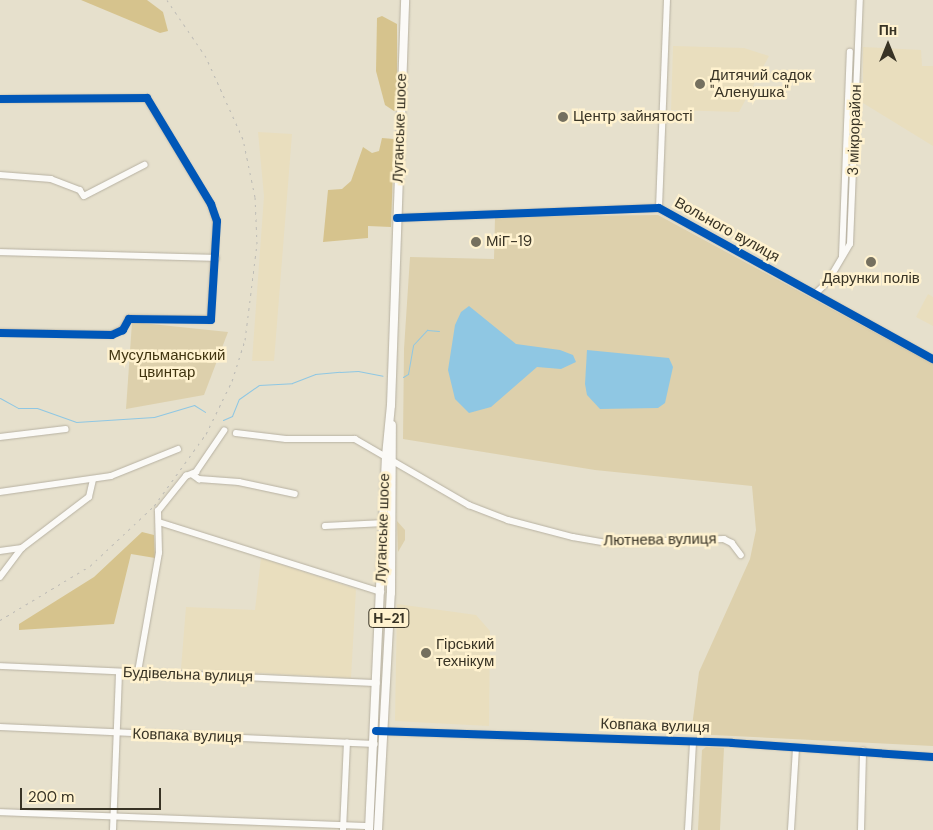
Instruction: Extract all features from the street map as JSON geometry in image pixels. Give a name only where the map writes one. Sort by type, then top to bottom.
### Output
[{"type":"main road","name":"Луганське шосе","points":[[369,828],[375,744],[380,731],[377,683],[386,456],[391,405],[405,0]]},
{"type":"main road","name":"Луганське шосе","points":[[378,830],[380,731],[394,462],[391,405]]},
{"type":"street","points":[[659,208],[666,0]]},
{"type":"street","name":"3 мікрорайон","points":[[815,294],[827,283],[850,244],[860,0]]},
{"type":"street","name":"3 мікрорайон","points":[[842,258],[850,52]]},
{"type":"street","points":[[0,99],[147,98],[211,204],[217,221],[211,320],[129,320],[123,330],[112,335],[0,333]]},
{"type":"street","points":[[0,175],[51,179],[80,190],[84,196],[144,165]]},
{"type":"street","name":"Вольного вулиця","points":[[398,218],[659,208],[933,359]]},
{"type":"street","points":[[0,252],[216,258]]},
{"type":"street","points":[[0,437],[66,429]]},
{"type":"street","points":[[138,672],[159,554],[158,511],[186,476],[192,474],[224,431]]},
{"type":"street","name":"Лютнева вулиця","points":[[236,433],[286,439],[355,439],[445,493],[508,520],[607,543],[724,539],[732,543],[741,556]]},
{"type":"street","points":[[0,492],[93,480],[178,449]]},
{"type":"street","points":[[192,474],[199,479],[239,482],[295,494]]},
{"type":"street","points":[[0,576],[22,548],[89,497],[93,480]]},
{"type":"street","points":[[159,522],[381,592]]},
{"type":"street","points":[[325,526],[384,522]]},
{"type":"street","points":[[0,551],[22,548]]},
{"type":"street","name":"Будівельна вулиця","points":[[0,666],[118,673],[138,672],[377,683]]},
{"type":"street","points":[[113,830],[118,733],[118,673]]},
{"type":"street","name":"Ковпака вулиця","points":[[0,728],[375,744]]},
{"type":"street","name":"Ковпака вулиця","points":[[380,731],[694,742],[863,751],[933,757]]},
{"type":"street","points":[[688,830],[694,742]]},
{"type":"street","points":[[343,828],[347,743]]},
{"type":"street","points":[[791,830],[796,748]]},
{"type":"street","points":[[861,830],[863,751]]},
{"type":"street","points":[[0,812],[369,828]]},
{"type":"shaded area","points":[[81,0],[147,0],[163,12],[168,31],[160,33]]},
{"type":"shaded area","points":[[382,16],[397,24],[397,110],[394,111],[385,105],[376,71],[377,18]]},
{"type":"shaded area","points":[[673,46],[744,48],[769,56],[739,112],[671,110]]},
{"type":"shaded area","points":[[863,47],[921,50],[922,66],[933,66],[933,146],[863,103]]},
{"type":"shaded area","points":[[258,132],[292,134],[274,361],[252,361],[264,196]]},
{"type":"shaded area","points":[[382,138],[394,139],[391,227],[368,226],[368,238],[323,242],[328,190],[342,189],[351,181],[363,147],[372,153],[379,151]]},
{"type":"shaded area","points":[[928,294],[933,297],[933,326],[916,317]]},
{"type":"shaded area","points":[[142,532],[154,535],[155,558],[131,554],[114,624],[19,630],[19,624],[94,577]]},
{"type":"shaded area","points":[[261,558],[356,589],[351,678],[181,669],[186,607],[255,610]]},
{"type":"shaded area","points":[[397,604],[476,615],[490,631],[489,726],[395,721]]},
{"type":"green space","points":[[658,215],[933,364],[933,746],[691,734],[699,672],[750,559],[756,530],[752,486],[595,470],[403,439],[404,349],[410,257],[494,259],[495,217]]},
{"type":"green space","name":"Мусульманський цвинтар","points":[[132,322],[228,332],[204,395],[126,409]]},
{"type":"green space","points":[[397,521],[405,530],[405,540],[398,552]]},
{"type":"green space","points":[[706,747],[724,748],[720,830],[698,830],[702,750]]},
{"type":"water","points":[[469,306],[516,344],[560,350],[573,355],[576,362],[561,369],[537,367],[491,407],[469,413],[455,399],[448,370],[455,325],[461,312]]},
{"type":"water","points":[[587,350],[669,358],[673,367],[665,403],[658,408],[600,409],[587,395],[585,384]]},
{"type":"waterway","points":[[403,377],[408,374],[413,345],[427,330],[439,331]]},
{"type":"waterway","points":[[223,420],[232,416],[239,399],[259,385],[292,383],[315,374],[340,372],[358,371],[383,376]]},
{"type":"waterway","points":[[0,398],[18,408],[37,408],[76,422],[154,417],[194,405],[205,412]]},
{"type":"railway","points":[[0,620],[90,566],[154,506],[206,434],[232,381],[245,340],[257,244],[255,197],[243,139],[206,57],[167,0]]},
{"type":"cycle path","points":[[0,99],[147,98],[211,204],[217,221],[211,320],[129,319],[123,330],[112,335],[0,333]]},
{"type":"cycle path","points":[[397,218],[659,208],[933,359]]},
{"type":"cycle path","points":[[376,731],[732,743],[933,757]]},
{"type":"place","name":"Дитячий садок \"Аленушка\"","points":[[700,84]]},
{"type":"place","name":"Центр зайнятості","points":[[563,117]]},
{"type":"place","name":"МіГ-19","points":[[476,242]]},
{"type":"place","name":"Дарунки полів","points":[[871,262]]},
{"type":"place","name":"Гірський технікум","points":[[426,653]]}]
